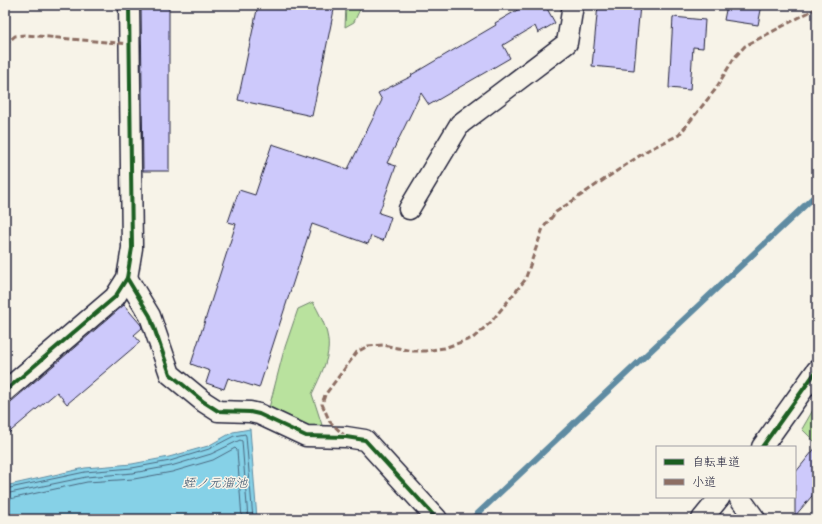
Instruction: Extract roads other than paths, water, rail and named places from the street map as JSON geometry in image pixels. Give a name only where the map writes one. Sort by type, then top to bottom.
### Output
[{"type":"street","points":[[5,391],[115,297],[127,278],[132,248],[129,5]]},
{"type":"street","points":[[409,209],[460,124],[567,43],[573,5]]},
{"type":"street","points":[[127,278],[150,316],[170,374],[204,402],[218,411],[250,412],[259,414],[306,436],[346,437],[365,440],[437,519]]},
{"type":"street","points":[[763,446],[817,370]]},
{"type":"street","points":[[702,519],[719,498]]},
{"type":"street","points":[[740,498],[754,519]]},
{"type":"water","name":"蛭ノ元溜池","points":[[250,429],[257,519],[5,519],[5,486],[85,468],[132,464],[169,457],[208,446],[233,432]]},
{"type":"waterway","points":[[472,519],[817,194]]}]
